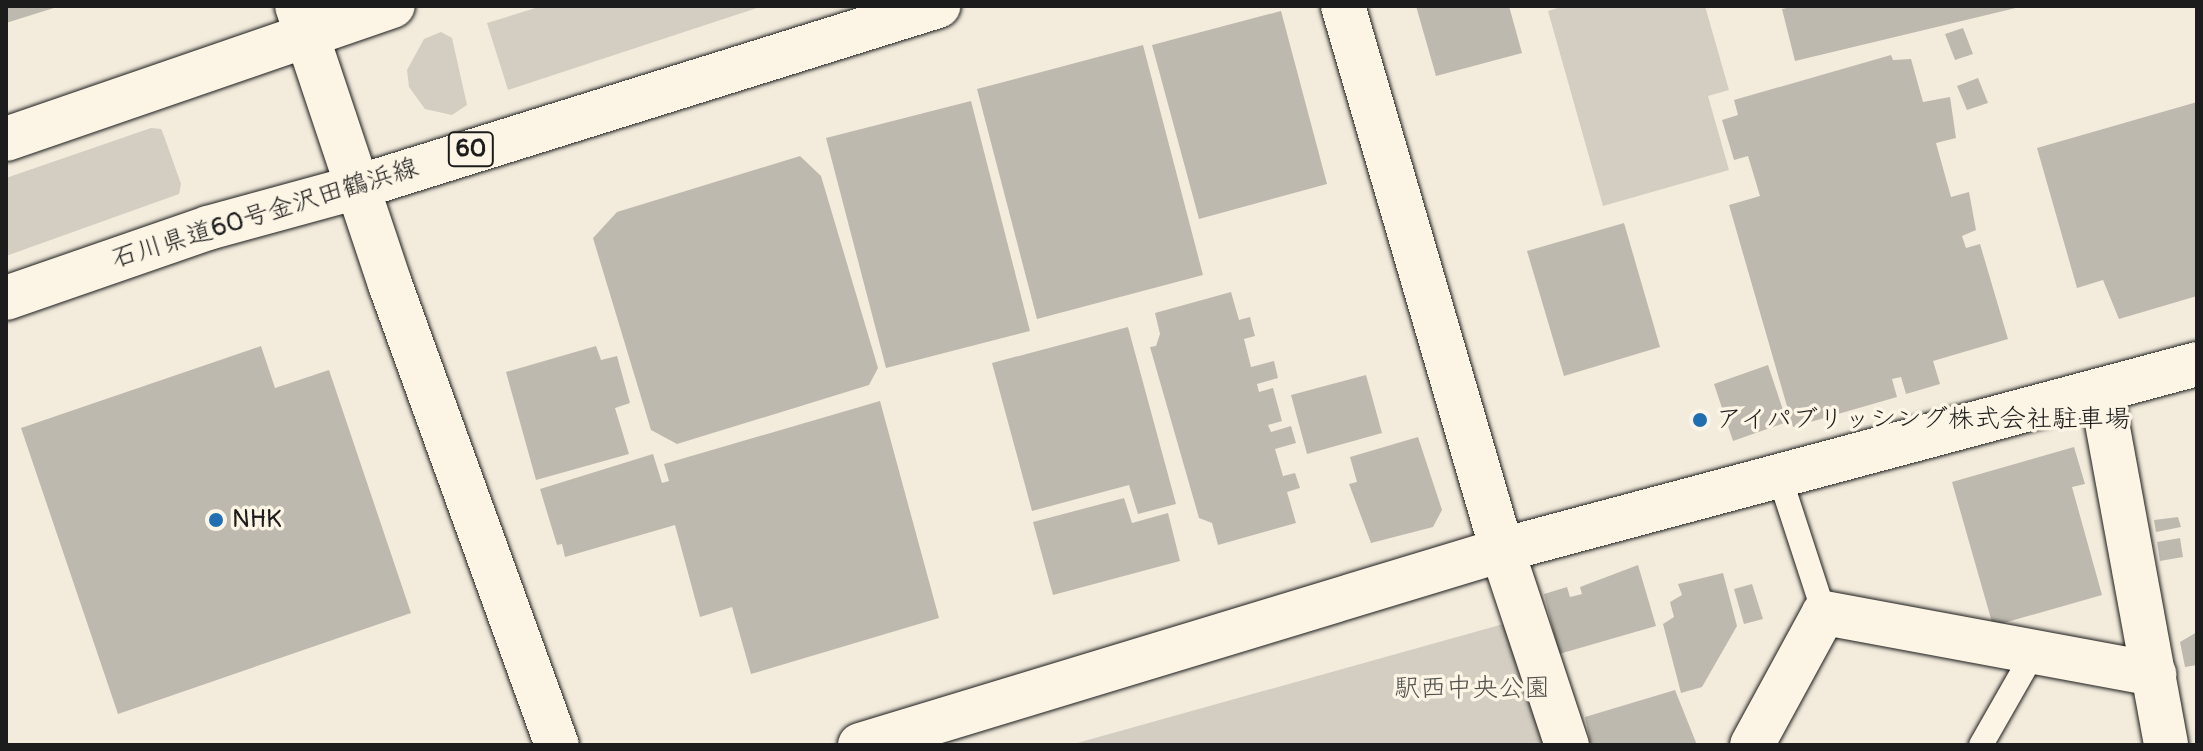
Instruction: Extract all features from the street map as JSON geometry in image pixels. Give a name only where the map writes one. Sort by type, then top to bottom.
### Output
[{"type":"street","points":[[6,139],[301,20],[393,6]]},
{"type":"street","name":"石川県道60号金沢田鶴浜線","points":[[6,298],[208,228],[358,187],[938,6]]},
{"type":"street","points":[[1343,6],[1502,550],[1567,745]]},
{"type":"street","points":[[301,20],[557,745]]},
{"type":"street","points":[[860,745],[1502,550],[2197,364]]},
{"type":"street","points":[[2101,390],[2166,745]]},
{"type":"street","points":[[1752,745],[1824,613],[2154,674]]},
{"type":"lane","points":[[1779,475],[1824,613]]},
{"type":"lane","points":[[1981,745],[2034,652]]},
{"type":"green space","points":[[542,6],[763,6],[508,90],[487,23]]},
{"type":"green space","points":[[1564,6],[1705,6],[1729,90],[1708,96],[1729,170],[1603,206],[1548,11]]},
{"type":"green space","points":[[441,32],[452,38],[467,105],[452,115],[425,109],[409,87],[407,70],[424,39]]},
{"type":"green space","points":[[151,128],[161,129],[164,136],[181,184],[179,194],[6,256],[6,178]]},
{"type":"green space","name":"駅西中央公園","points":[[1507,623],[1549,745],[1070,745]]},
{"type":"building","points":[[6,6],[56,6],[57,7],[6,23]]},
{"type":"building","points":[[1416,6],[1509,6],[1522,53],[1436,76]]},
{"type":"building","points":[[1796,6],[2020,7],[1795,61],[1782,9]]},
{"type":"building","points":[[1281,11],[1327,184],[1199,219],[1152,45]]},
{"type":"building","points":[[1963,28],[1973,54],[1955,60],[1945,34]]},
{"type":"building","points":[[1143,45],[1203,275],[1037,319],[977,89]]},
{"type":"building","points":[[1891,55],[1893,60],[1911,59],[1923,102],[1950,97],[1956,138],[1936,143],[1951,197],[1969,192],[1976,230],[1962,236],[1966,248],[1980,244],[2008,339],[1933,361],[1940,384],[1906,394],[1901,377],[1892,379],[1897,397],[1793,427],[1729,205],[1760,196],[1748,156],[1734,160],[1722,120],[1738,115],[1734,100]]},
{"type":"building","points":[[1978,78],[1988,103],[1967,110],[1957,86]]},
{"type":"building","points":[[971,101],[1030,331],[886,368],[826,138]]},
{"type":"building","points":[[2197,102],[2197,296],[2119,319],[2103,280],[2077,288],[2037,148]]},
{"type":"building","points":[[800,156],[821,176],[878,368],[869,385],[677,444],[651,430],[593,238],[617,212]]},
{"type":"building","points":[[1624,223],[1660,347],[1564,376],[1527,251]]},
{"type":"building","points":[[1231,292],[1239,320],[1250,317],[1255,336],[1244,339],[1251,367],[1274,361],[1278,378],[1257,384],[1259,392],[1273,388],[1282,421],[1268,425],[1271,432],[1291,426],[1296,443],[1275,449],[1283,476],[1295,473],[1300,488],[1287,492],[1296,523],[1218,545],[1212,523],[1199,518],[1150,347],[1156,346],[1160,334],[1155,313]]},
{"type":"building","points":[[1128,327],[1176,504],[1138,514],[1129,485],[1032,511],[992,363]]},
{"type":"building","name":"NHK","points":[[261,346],[275,388],[329,370],[411,613],[118,714],[21,428]]},
{"type":"building","points":[[596,346],[601,360],[617,356],[630,403],[615,408],[629,454],[536,480],[506,372]]},
{"type":"building","points":[[1768,365],[1787,422],[1733,441],[1714,384]]},
{"type":"building","points":[[1366,375],[1382,433],[1307,454],[1291,395]]},
{"type":"building","points":[[880,401],[939,618],[751,674],[732,607],[700,617],[675,525],[565,557],[562,544],[557,545],[540,489],[653,454],[662,483],[669,481],[664,464]]},
{"type":"building","points":[[1418,437],[1442,510],[1433,527],[1371,543],[1349,484],[1357,482],[1350,457]]},
{"type":"building","points":[[2074,447],[2085,484],[2072,487],[2102,595],[1993,626],[1952,482]]},
{"type":"building","points":[[1124,498],[1132,523],[1168,513],[1180,561],[1053,595],[1033,522]]},
{"type":"building","points":[[2178,517],[2181,527],[2156,532],[2154,520]]},
{"type":"building","points":[[2180,538],[2183,557],[2160,561],[2157,542]]},
{"type":"building","points":[[1638,565],[1656,626],[1559,654],[1544,594],[1567,587],[1570,597],[1582,594],[1580,587]]},
{"type":"building","points":[[1723,573],[1737,626],[1702,687],[1681,693],[1663,624],[1674,617],[1670,602],[1682,595],[1678,584]]},
{"type":"building","points":[[1752,584],[1763,619],[1744,624],[1734,589]]},
{"type":"building","points":[[2197,632],[2197,665],[2185,667],[2180,642]]},
{"type":"building","points":[[1675,690],[1697,745],[1591,745],[1585,717]]},
{"type":"place","name":"アイパブリッシング株式会社駐車場","points":[[1700,420]]},
{"type":"place","name":"NHK","points":[[216,520]]}]
